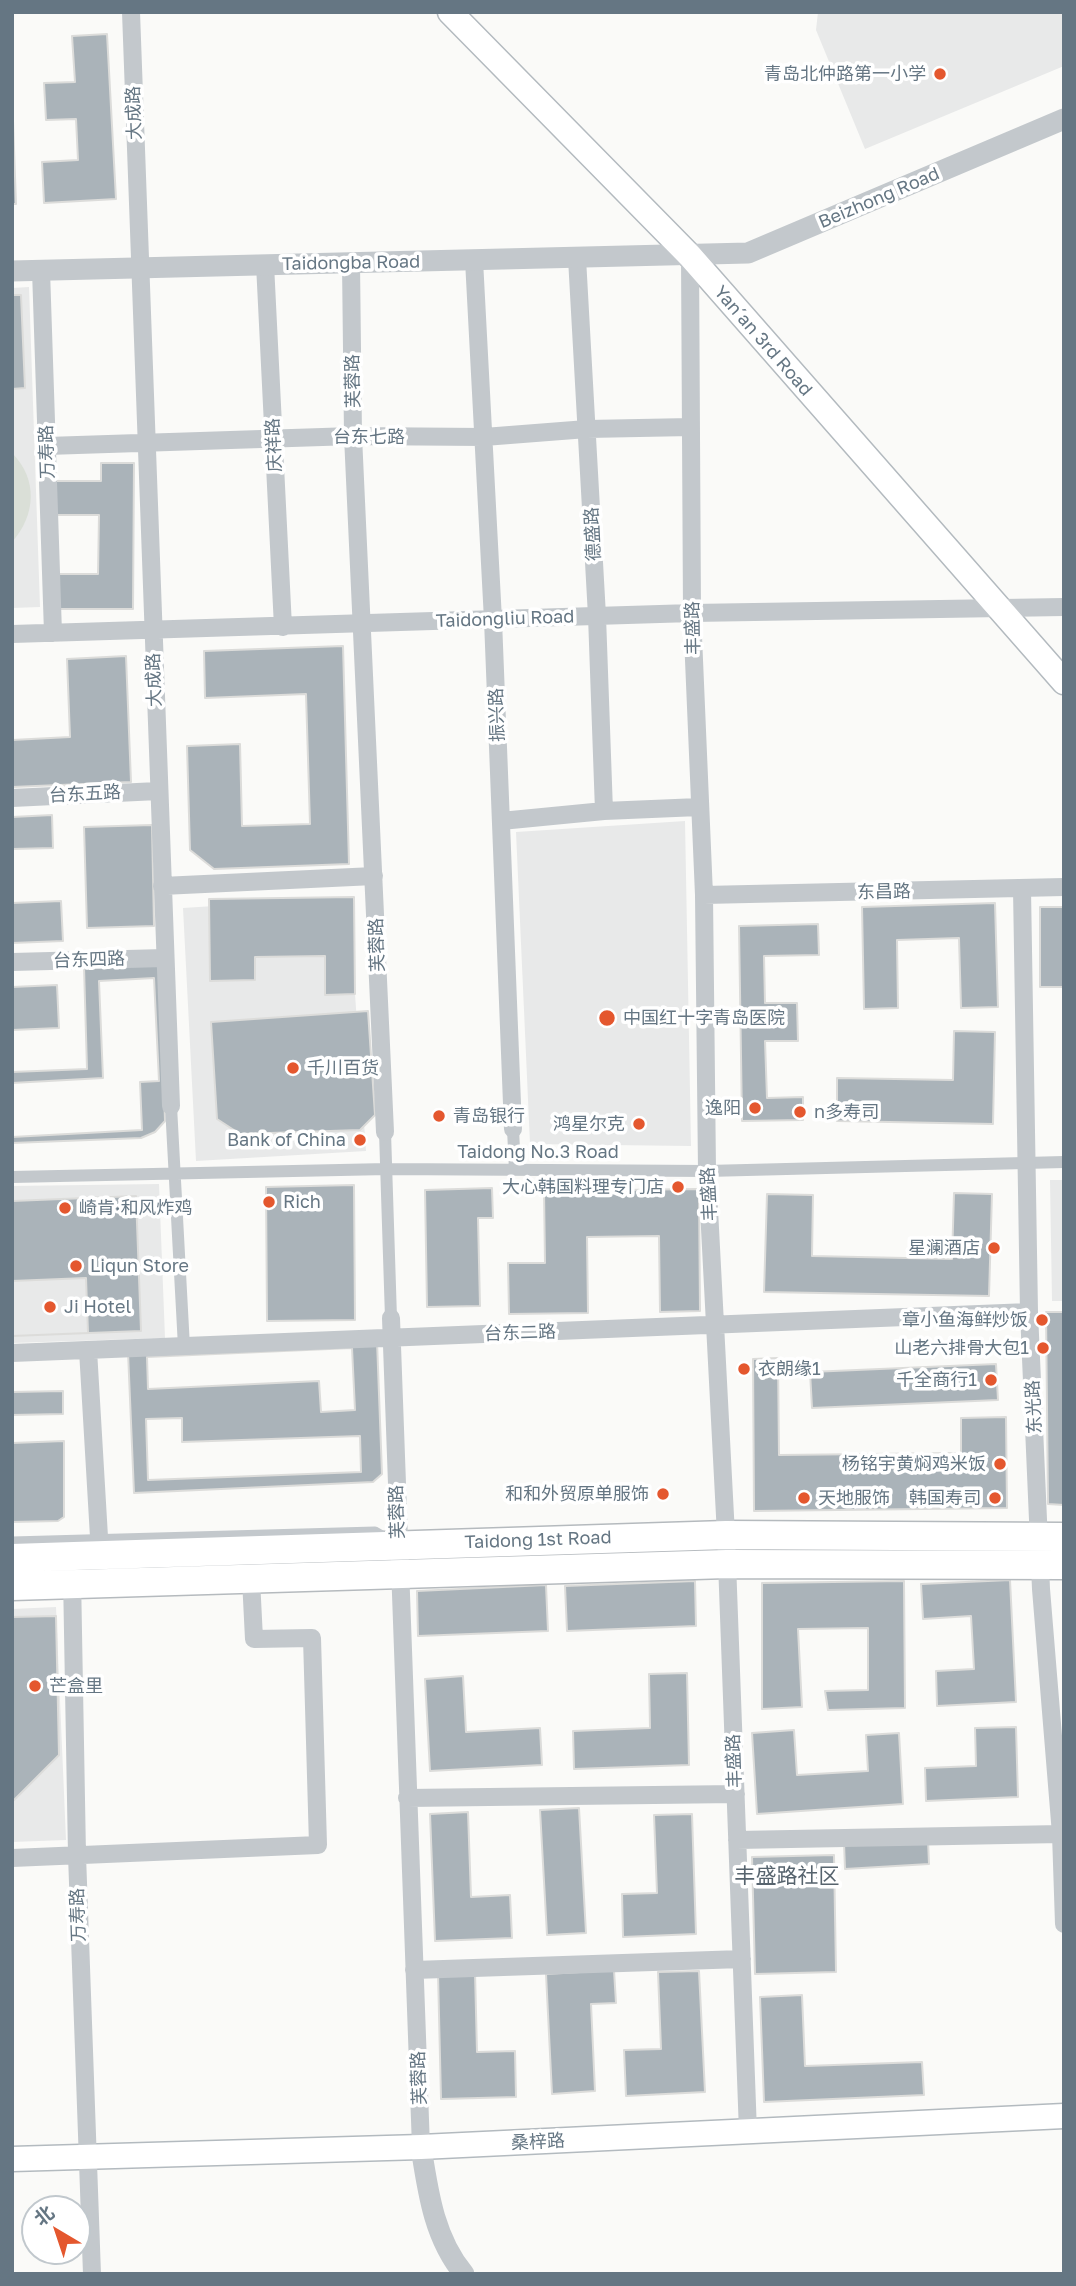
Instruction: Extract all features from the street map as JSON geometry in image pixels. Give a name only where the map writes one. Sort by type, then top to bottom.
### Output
[{"type":"main road","name":"Yan´an 3rd Road","points":[[450,12],[690,256],[1064,682]]},
{"type":"main road","name":"Taidong 1st Road","points":[[12,1558],[70,1555],[99,1546],[397,1544],[726,1535],[1052,1536]]},
{"type":"main road","name":"Taidong 1st Road","points":[[12,1586],[727,1564],[1053,1564]]},
{"type":"main road","name":"桑梓路","points":[[12,2159],[421,2147],[1064,2116]]},
{"type":"street","name":"大成路","points":[[131,12],[158,791],[184,1347]]},
{"type":"street","name":"Beizhong Road","points":[[690,256],[748,253],[1064,119]]},
{"type":"street","name":"Taidongba Road","points":[[12,271],[690,256]]},
{"type":"street","name":"丰盛路","points":[[690,256],[692,613],[704,895],[707,1171],[726,1535],[748,2132]]},
{"type":"street","name":"德盛路","points":[[577,258],[597,616],[604,811]]},
{"type":"street","name":"振兴路","points":[[474,260],[493,620],[515,1170]]},
{"type":"street","name":"芙蓉路","points":[[351,263],[353,436],[387,1169],[397,1544],[421,2147]]},
{"type":"street","name":"庆祥路","points":[[265,264],[283,627]]},
{"type":"street","name":"万寿路","points":[[41,270],[53,633]]},
{"type":"street","name":"台东七路","points":[[47,446],[353,436],[484,437],[587,429],[691,427]]},
{"type":"street","name":"Taidongliu Road","points":[[12,634],[692,613],[1064,607]]},
{"type":"street","name":"台东五路","points":[[12,798],[158,791]]},
{"type":"street","points":[[501,821],[604,811],[699,807]]},
{"type":"street","points":[[162,886],[374,876]]},
{"type":"street","name":"东昌路","points":[[704,895],[1064,887]]},
{"type":"street","name":"东光路","points":[[1022,889],[1028,1312],[1052,1536],[1064,1924]]},
{"type":"street","name":"台东四路","points":[[12,962],[165,958]]},
{"type":"street","name":"Taidong No.3 Road","points":[[12,1177],[387,1169],[707,1171],[1064,1162]]},
{"type":"street","name":"台东二路","points":[[12,1353],[1028,1312]]},
{"type":"street","points":[[88,1350],[99,1546]]},
{"type":"street","name":"万寿路","points":[[70,1555],[85,2155],[92,2274]]},
{"type":"street","points":[[12,1858],[318,1845],[313,1638],[254,1640],[251,1578]]},
{"type":"street","points":[[407,1798],[736,1794]]},
{"type":"street","points":[[737,1840],[1061,1834]]},
{"type":"street","points":[[414,1970],[742,1959]]},
{"type":"street","points":[[421,2147],[430,2207],[452,2259],[464,2274]]},
{"type":"lane","points":[[12,1541],[99,1546]]},
{"type":"shaded area","name":"青岛北仲路第一小学","points":[[818,12],[1064,12],[1064,66],[865,149],[816,30]]},
{"type":"shaded area","points":[[29,287],[40,607],[12,608],[12,288]]},
{"type":"shaded area","points":[[12,453],[26,474],[31,497],[26,520],[12,542]]},
{"type":"shaded area","name":"中国红十字青岛医院","points":[[685,821],[691,1146],[530,1144],[516,832]]},
{"type":"shaded area","points":[[354,897],[355,994],[366,1151],[196,1161],[183,908]]},
{"type":"shaded area","points":[[1050,1180],[1064,1180],[1064,1301],[1052,1301]]},
{"type":"shaded area","name":"Liqun Store","points":[[159,1184],[165,1338],[12,1343],[12,1186]]},
{"type":"shaded area","name":"芒盒里","points":[[56,1607],[66,1840],[12,1842],[12,1609]]},
{"type":"building","points":[[107,34],[116,199],[44,203],[42,162],[78,160],[76,119],[46,120],[44,83],[75,82],[72,36]]},
{"type":"building","points":[[12,93],[16,204],[12,204]]},
{"type":"building","points":[[12,295],[21,295],[25,388],[12,389]]},
{"type":"building","points":[[101,463],[134,463],[133,609],[57,609],[57,574],[98,574],[99,515],[54,515],[54,481],[101,481]]},
{"type":"building","points":[[343,646],[349,864],[214,869],[190,850],[187,746],[240,744],[242,826],[310,824],[306,694],[205,698],[204,651]]},
{"type":"building","points":[[126,656],[131,782],[12,787],[12,740],[70,737],[67,659]]},
{"type":"building","points":[[52,815],[53,848],[12,849],[12,817]]},
{"type":"building","points":[[152,825],[154,926],[87,928],[84,827]]},
{"type":"building","points":[[354,897],[355,994],[325,995],[325,956],[255,957],[255,980],[210,981],[209,899]]},
{"type":"building","points":[[61,901],[63,941],[12,943],[12,903]]},
{"type":"building","points":[[995,903],[998,1007],[961,1008],[959,938],[897,940],[898,1008],[864,1009],[862,907]]},
{"type":"building","points":[[1040,907],[1064,907],[1064,987],[1040,987]]},
{"type":"building","points":[[818,924],[819,955],[764,956],[765,1003],[797,1003],[798,1041],[765,1041],[767,1098],[803,1097],[803,1120],[742,1121],[739,926]]},
{"type":"building","points":[[160,964],[165,1121],[155,1132],[141,1138],[12,1143],[12,1072],[87,1069],[84,967]]},
{"type":"building","points":[[154,978],[159,1081],[140,1082],[142,1130],[12,1137],[12,1083],[103,1078],[99,981]]},
{"type":"building","points":[[57,985],[59,1028],[12,1030],[12,987]]},
{"type":"building","name":"千川百货","points":[[368,1011],[375,1115],[360,1130],[240,1134],[217,1119],[211,1022]]},
{"type":"building","points":[[954,1031],[995,1032],[993,1124],[837,1121],[837,1078],[953,1080]]},
{"type":"building","points":[[354,1185],[355,1320],[267,1321],[266,1187]]},
{"type":"building","points":[[492,1188],[493,1218],[478,1218],[480,1306],[427,1307],[425,1190]]},
{"type":"building","points":[[699,1189],[700,1311],[660,1312],[659,1236],[587,1237],[588,1313],[509,1314],[508,1263],[545,1263],[544,1191]]},
{"type":"building","points":[[954,1193],[992,1194],[989,1296],[764,1292],[767,1194],[813,1195],[812,1256],[952,1259]]},
{"type":"building","name":"Liqun Store","points":[[136,1196],[141,1331],[12,1336],[12,1201]]},
{"type":"building","name":"Ji Hotel","points":[[86,1278],[88,1333],[12,1336],[12,1281]]},
{"type":"building","points":[[1046,1312],[1064,1312],[1064,1505],[1048,1504]]},
{"type":"building","points":[[377,1341],[382,1474],[373,1482],[134,1493],[128,1352]]},
{"type":"building","points":[[352,1348],[355,1410],[321,1412],[319,1381],[148,1389],[147,1357]]},
{"type":"building","points":[[778,1358],[779,1455],[961,1453],[961,1418],[1006,1417],[1007,1508],[754,1511],[753,1359]]},
{"type":"building","points":[[996,1364],[998,1400],[812,1408],[810,1372]]},
{"type":"building","points":[[63,1391],[63,1414],[12,1415],[12,1392]]},
{"type":"building","points":[[182,1418],[182,1442],[360,1436],[361,1472],[148,1480],[146,1419]]},
{"type":"building","points":[[64,1441],[64,1517],[58,1521],[12,1522],[12,1443]]},
{"type":"building","points":[[1010,1580],[1016,1702],[937,1706],[936,1671],[974,1669],[971,1616],[923,1619],[921,1584]]},
{"type":"building","points":[[695,1581],[696,1626],[567,1631],[565,1586]]},
{"type":"building","points":[[904,1581],[905,1708],[828,1710],[825,1691],[868,1690],[868,1628],[798,1629],[802,1707],[762,1709],[762,1583]]},
{"type":"building","points":[[546,1585],[548,1631],[418,1636],[417,1591]]},
{"type":"building","name":"芒盒里","points":[[56,1616],[59,1755],[12,1802],[12,1617]]},
{"type":"building","points":[[687,1673],[689,1765],[574,1769],[573,1731],[650,1728],[649,1674]]},
{"type":"building","points":[[463,1676],[466,1732],[540,1728],[542,1765],[430,1771],[425,1679]]},
{"type":"building","points":[[1016,1727],[1018,1797],[926,1801],[925,1768],[976,1766],[975,1728]]},
{"type":"building","points":[[794,1730],[797,1775],[868,1771],[866,1735],[899,1733],[903,1804],[757,1814],[752,1733]]},
{"type":"building","points":[[579,1808],[586,1933],[547,1935],[540,1810]]},
{"type":"building","points":[[468,1812],[471,1897],[510,1895],[512,1938],[435,1941],[430,1814]]},
{"type":"building","points":[[692,1814],[696,1934],[623,1937],[622,1894],[657,1893],[654,1815]]},
{"type":"building","points":[[928,1840],[929,1864],[845,1869],[844,1843]]},
{"type":"building","points":[[834,1855],[836,1972],[755,1974],[752,1857]]},
{"type":"building","points":[[614,1970],[616,2003],[591,2004],[595,2091],[552,2094],[546,1974]]},
{"type":"building","points":[[699,1971],[705,2092],[626,2096],[624,2050],[661,2049],[658,1972]]},
{"type":"building","points":[[475,1972],[477,2052],[515,2051],[516,2097],[441,2099],[438,1973]]},
{"type":"building","points":[[802,1995],[805,2066],[922,2062],[924,2095],[764,2102],[760,1997]]},
{"type":"place","name":"青岛北仲路第一小学","points":[[940,74]]},
{"type":"place","name":"中国红十字青岛医院","points":[[607,1018]]},
{"type":"place","name":"千川百货","points":[[293,1068]]},
{"type":"place","name":"逸阳","points":[[755,1108]]},
{"type":"place","name":"n多寿司","points":[[800,1112]]},
{"type":"place","name":"青岛银行","points":[[439,1116]]},
{"type":"place","name":"鸿星尔克","points":[[639,1124]]},
{"type":"place","name":"Bank of China","points":[[360,1140]]},
{"type":"place","name":"大心韩国料理专门店","points":[[678,1187]]},
{"type":"place","name":"Rich","points":[[269,1202]]},
{"type":"place","name":"崎肯·和风炸鸡","points":[[65,1208]]},
{"type":"place","name":"星澜酒店","points":[[994,1248]]},
{"type":"place","name":"Liqun Store","points":[[76,1266]]},
{"type":"place","name":"Ji Hotel","points":[[50,1307]]},
{"type":"place","name":"章小鱼海鲜炒饭","points":[[1042,1320]]},
{"type":"place","name":"山老六排骨大包1","points":[[1043,1348]]},
{"type":"place","name":"衣朗缘1","points":[[744,1369]]},
{"type":"place","name":"千全商行1","points":[[991,1380]]},
{"type":"place","name":"杨铭宇黄焖鸡米饭","points":[[1000,1464]]},
{"type":"place","name":"和和外贸原单服饰","points":[[663,1494]]},
{"type":"place","name":"天地服饰","points":[[804,1498]]},
{"type":"place","name":"韩国寿司","points":[[995,1498]]},
{"type":"place","name":"芒盒里","points":[[35,1686]]},
{"type":"district","name":"丰盛路社区","points":[[787,1876]]}]
